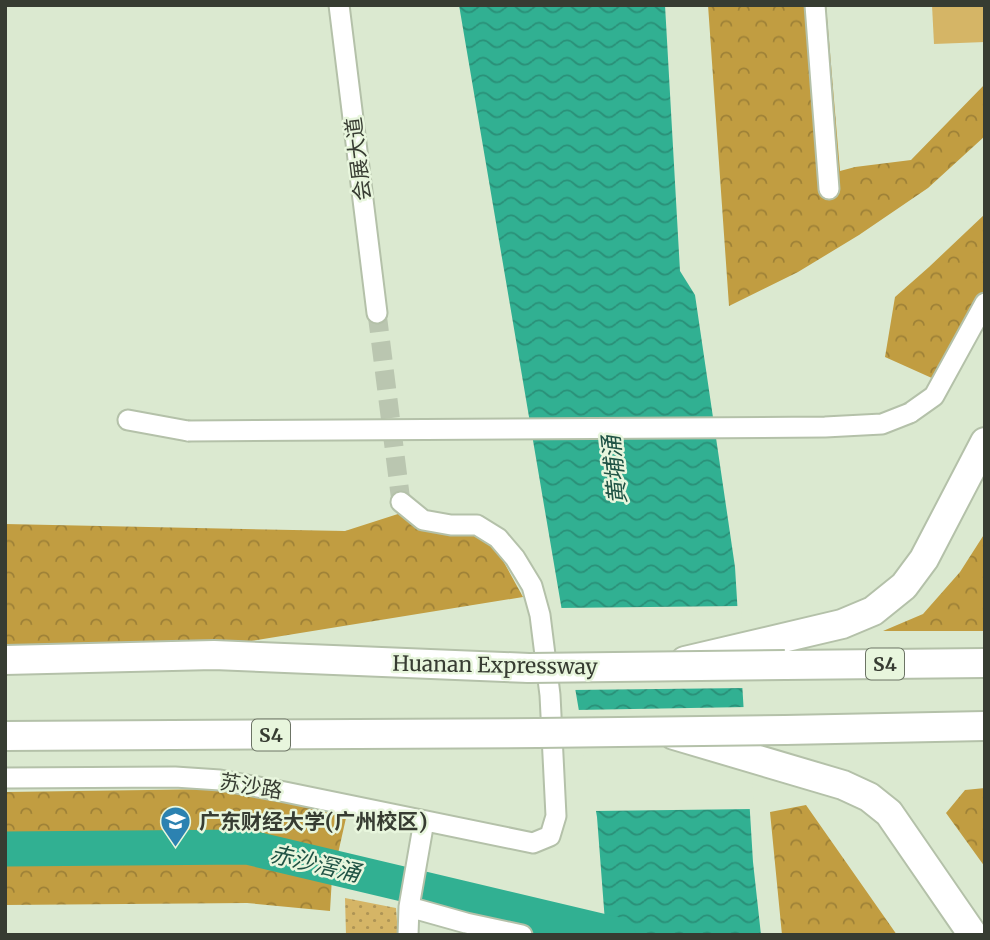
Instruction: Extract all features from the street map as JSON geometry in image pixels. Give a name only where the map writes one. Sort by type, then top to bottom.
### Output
[{"type":"highway","points":[[784,651],[873,611],[904,586],[924,559],[985,442]]},
{"type":"highway","name":"Huanan Expressway","points":[[5,660],[214,655],[529,668],[660,667],[784,651],[985,663]]},
{"type":"highway","name":"S4","points":[[5,736],[537,733],[985,726]]},
{"type":"highway","points":[[663,731],[843,785],[880,804],[921,857],[973,935]]},
{"type":"street","name":"会展大道","points":[[339,5],[377,313]]},
{"type":"street","points":[[815,5],[829,190]]},
{"type":"street","points":[[128,419],[188,431],[825,427],[882,424],[911,412],[934,396],[985,303]]},
{"type":"street","name":"苏沙路","points":[[5,778],[175,777],[220,780],[533,843],[550,836],[556,816],[550,695],[540,615],[532,586],[515,558],[498,538],[477,525],[451,525],[423,520],[401,502]]},
{"type":"street","points":[[408,935],[409,907],[424,821]]},
{"type":"street","points":[[409,907],[523,935]]},
{"type":"shaded area","points":[[932,5],[985,5],[985,42],[934,44]]},
{"type":"shaded area","points":[[345,898],[396,908],[398,935],[346,935]]},
{"type":"green space","points":[[708,5],[826,5],[840,171],[911,160],[985,84],[985,136],[928,188],[859,235],[798,272],[729,306]]},
{"type":"green space","points":[[985,214],[985,292],[934,379],[885,357],[895,297]]},
{"type":"green space","points":[[401,513],[490,537],[523,597],[233,644],[5,645],[5,524],[345,531]]},
{"type":"green space","points":[[985,533],[985,631],[883,631],[923,614],[960,572]]},
{"type":"green space","points":[[985,788],[985,867],[946,813],[965,790]]},
{"type":"green space","points":[[219,789],[283,800],[346,818],[337,858],[256,840],[199,835],[5,836],[5,792]]},
{"type":"green space","points":[[806,805],[897,935],[782,935],[770,812]]},
{"type":"green space","points":[[5,861],[243,861],[332,877],[330,911],[247,903],[5,905]]},
{"type":"water","name":"黄埔涌","points":[[459,5],[665,5],[680,271],[695,295],[735,567],[753,862],[761,935],[606,935],[597,817]]},
{"type":"pier","points":[[741,606],[746,688],[572,690],[558,608]]},
{"type":"pier","points":[[747,707],[754,809],[593,811],[576,710]]},
{"type":"waterway","name":"赤沙滘涌","points":[[5,849],[247,847],[618,935]]},
{"type":"tunnel","points":[[377,313],[401,502]]},
{"type":"place","name":"广东财经大学(广州校区)","points":[[176,848]]}]
